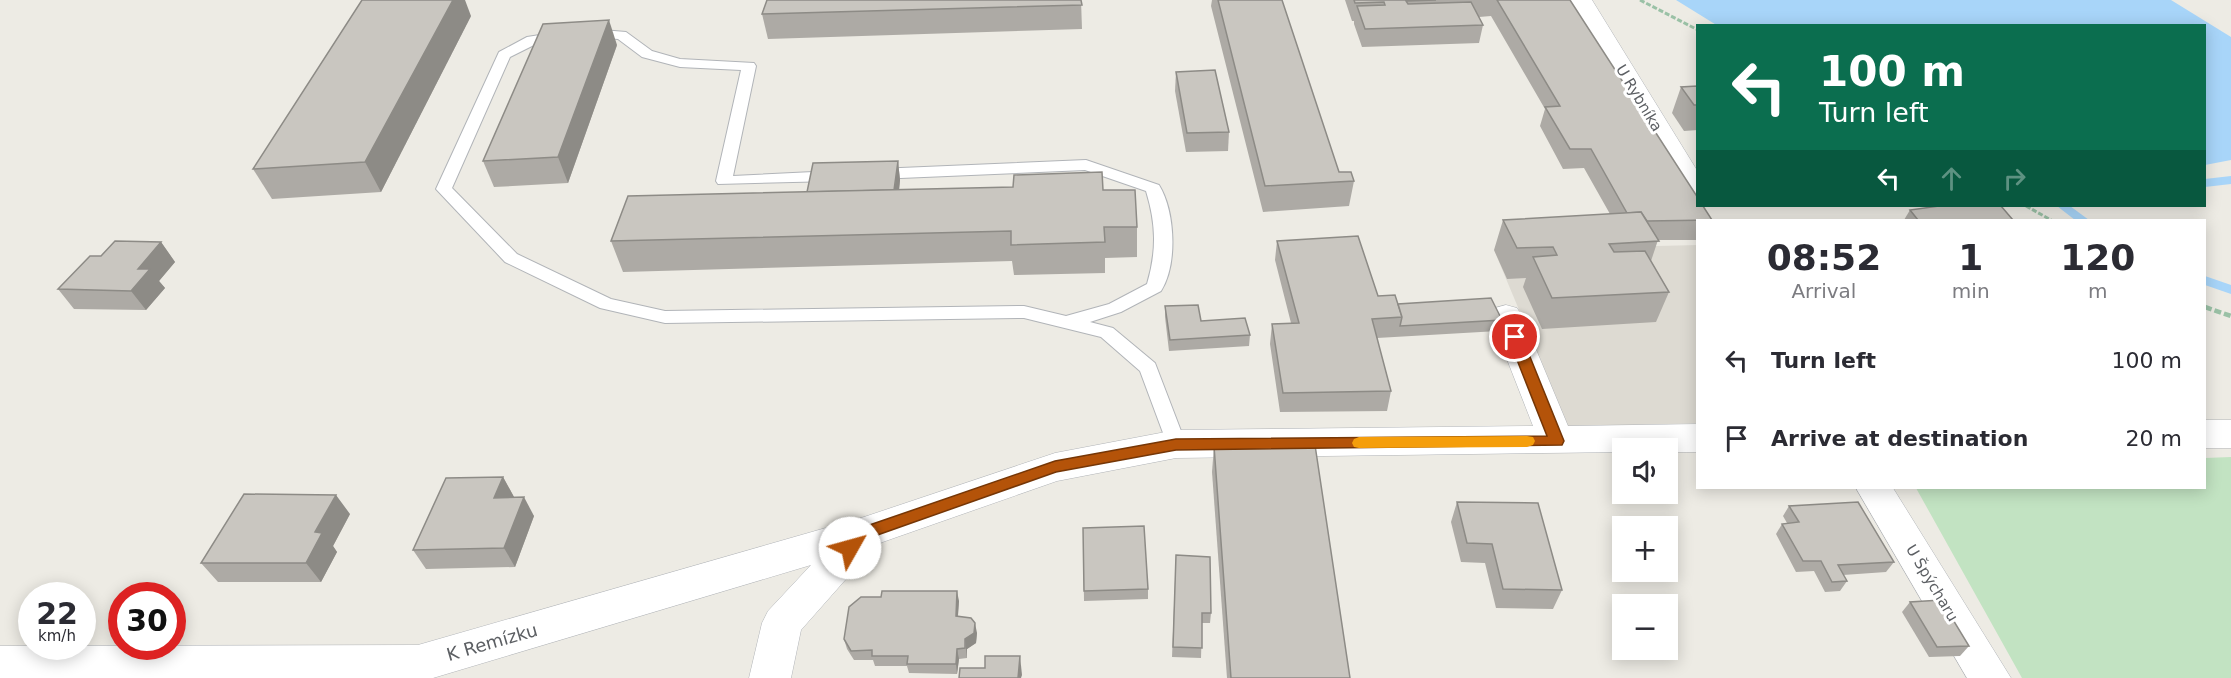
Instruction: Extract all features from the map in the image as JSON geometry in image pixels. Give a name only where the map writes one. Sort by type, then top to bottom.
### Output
[{"type":"street","name":"U Rybníka","points":[[1580,0],[1696,193]]},
{"type":"street","points":[[1506,316],[1557,441]]},
{"type":"street","points":[[2206,434],[2231,434]]},
{"type":"street","name":"K Remízku","points":[[0,665],[418,664],[864,534],[1055,467],[1176,444],[1696,438]]},
{"type":"street","name":"U Špýcharu","points":[[1875,489],[1990,678]]},
{"type":"street","points":[[770,678],[782,623],[864,534]]},
{"type":"lane","points":[[1067,322],[1115,308],[1155,287],[1166,251],[1163,219],[1153,188],[1086,165],[724,181],[749,66],[681,63],[647,54],[621,35],[582,32],[532,40],[504,56],[444,189],[512,258],[606,304],[665,317],[1024,312],[1107,332],[1148,368],[1176,444]]},
{"type":"path","points":[[1640,0],[1696,29]]},
{"type":"path","points":[[2028,207],[2049,219]]},
{"type":"path","points":[[2206,307],[2231,316]]},
{"type":"shaded area","points":[[1696,245],[1696,423],[1568,427],[1494,250]]},
{"type":"green space","points":[[2231,457],[2231,678],[2022,678],[1917,489],[2206,489],[2206,458]]},
{"type":"water","points":[[1676,0],[2171,0],[2231,37],[2231,160],[2206,165],[2206,24],[1715,24]]},
{"type":"building","points":[[362,0],[453,0],[365,162],[253,169]]},
{"type":"building","points":[[767,0],[1081,0],[1082,5],[762,14]]},
{"type":"building","points":[[1218,0],[1282,0],[1339,172],[1351,172],[1354,181],[1265,186]]},
{"type":"building","points":[[1354,0],[1436,0],[1406,1],[1408,4],[1471,2],[1483,25],[1365,29],[1357,6],[1385,5],[1384,2],[1355,3]]},
{"type":"building","points":[[1497,0],[1570,0],[1696,195],[1696,207],[1704,207],[1711,219],[1647,221],[1641,212],[1627,213],[1591,149],[1570,149],[1545,107],[1560,106]]},
{"type":"building","points":[[609,20],[558,157],[483,161],[543,24]]},
{"type":"building","points":[[1215,70],[1229,132],[1187,133],[1176,72]]},
{"type":"building","points":[[1696,86],[1696,105],[1694,105],[1681,87]]},
{"type":"building","points":[[898,161],[894,190],[807,192],[813,163]]},
{"type":"building","points":[[1102,172],[1103,190],[1135,190],[1137,227],[1104,227],[1105,242],[1011,245],[1011,231],[611,241],[628,196],[1013,187],[1014,175]]},
{"type":"building","points":[[1932,207],[2002,207],[2012,219],[1917,219],[1910,210]]},
{"type":"building","points":[[1641,212],[1659,241],[1609,244],[1614,252],[1645,251],[1669,292],[1552,298],[1533,257],[1557,255],[1553,247],[1517,248],[1503,220]]},
{"type":"building","points":[[1358,236],[1378,296],[1395,295],[1402,317],[1372,319],[1391,391],[1283,393],[1272,324],[1299,323],[1277,241]]},
{"type":"building","points":[[115,241],[161,242],[138,269],[150,269],[131,291],[58,289],[90,256],[101,256]]},
{"type":"building","points":[[1491,298],[1502,320],[1400,326],[1402,317],[1398,304]]},
{"type":"building","points":[[1198,305],[1201,321],[1245,318],[1250,335],[1170,340],[1165,306]]},
{"type":"building","points":[[1315,445],[1350,678],[1231,678],[1214,446]]},
{"type":"building","points":[[503,477],[494,498],[524,497],[504,548],[413,550],[446,478]]},
{"type":"building","points":[[244,494],[336,495],[315,532],[322,533],[306,563],[201,563]]},
{"type":"building","points":[[1457,502],[1538,503],[1562,590],[1503,589],[1492,544],[1467,543]]},
{"type":"building","points":[[1858,502],[1894,562],[1838,565],[1847,581],[1832,582],[1821,561],[1803,561],[1782,524],[1799,522],[1789,506]]},
{"type":"building","points":[[1144,526],[1148,589],[1084,591],[1083,528]]},
{"type":"building","points":[[1176,555],[1210,557],[1211,613],[1202,613],[1202,648],[1173,647]]},
{"type":"building","points":[[882,591],[957,591],[956,616],[971,618],[975,623],[974,633],[965,639],[965,648],[957,649],[956,664],[907,664],[908,656],[872,656],[872,650],[851,651],[844,639],[849,607],[861,597],[881,597]]},
{"type":"building","points":[[1941,600],[1969,646],[1937,647],[1910,602]]},
{"type":"building","points":[[985,656],[1020,656],[1018,678],[959,678],[960,668],[985,668]]},
{"type":"waterway","points":[[2206,183],[2231,180]]},
{"type":"waterway","points":[[2064,207],[2082,219]]},
{"type":"waterway","points":[[2206,280],[2231,290]]},
{"type":"slow traffic","points":[[1359,443],[1527,441]]},
{"type":"route","points":[[850,548],[864,534],[1055,467],[1176,444],[1557,441],[1515,337]]}]
